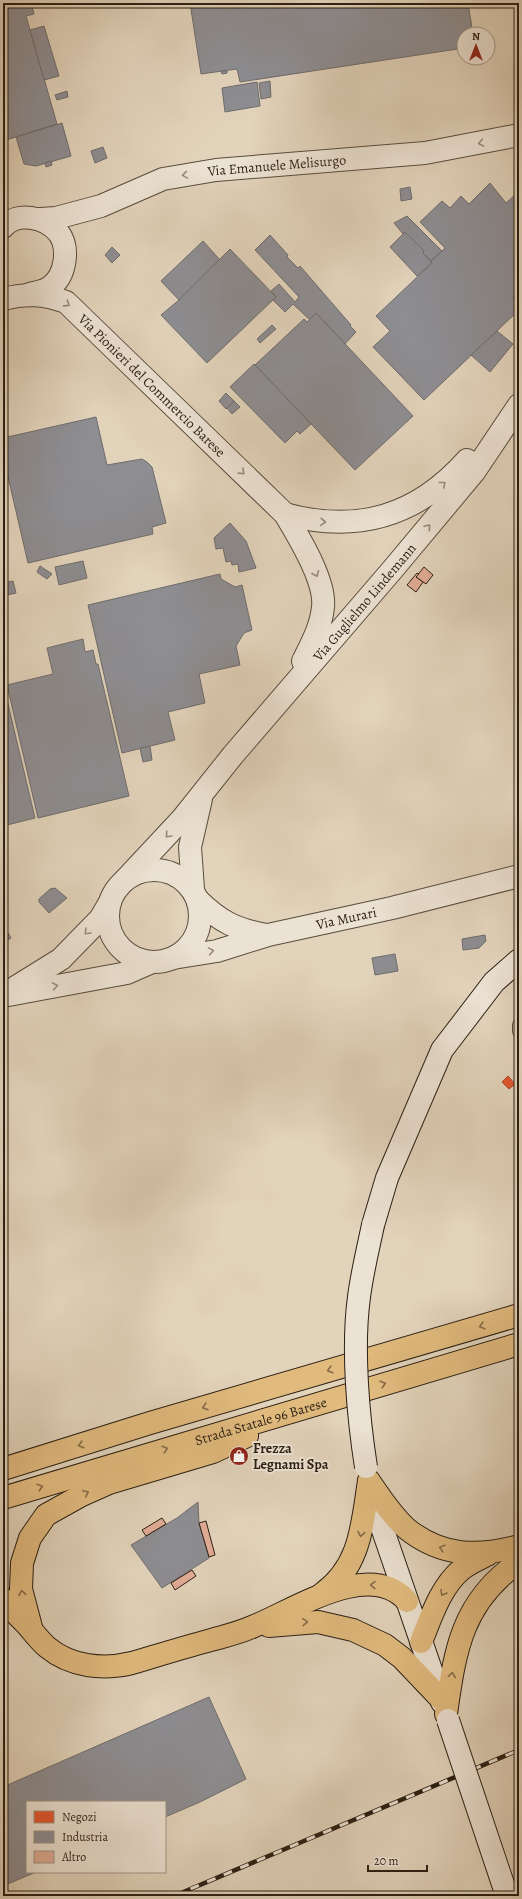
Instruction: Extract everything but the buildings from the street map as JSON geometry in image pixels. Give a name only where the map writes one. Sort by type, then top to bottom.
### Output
[{"type":"main road","name":"Strada Statale 96 Barese","points":[[3,1469],[150,1423],[519,1315]]},
{"type":"main road","name":"Strada Statale 96 Barese","points":[[3,1498],[519,1344]]},
{"type":"main road","points":[[32,1631],[21,1589],[22,1563],[30,1538],[46,1516],[82,1495],[109,1483],[213,1452],[328,1400]]},
{"type":"main road","points":[[368,1474],[402,1524],[420,1538],[434,1546],[450,1551],[480,1554],[519,1546]]},
{"type":"main road","points":[[3,1599],[43,1644],[56,1654],[77,1663],[103,1667],[132,1663],[252,1628],[319,1596],[334,1586],[342,1577],[360,1539],[368,1474]]},
{"type":"main road","points":[[421,1642],[436,1606],[454,1578],[470,1563],[494,1552]]},
{"type":"main road","points":[[445,1711],[457,1648],[467,1621],[492,1584],[519,1562]]},
{"type":"main road","points":[[319,1596],[357,1586],[372,1585],[385,1586],[395,1590],[407,1601]]},
{"type":"main road","points":[[252,1628],[293,1623],[318,1622],[353,1630],[385,1645],[402,1658],[445,1711]]},
{"type":"street","name":"Via Emanuele Melisurgo","points":[[17,219],[56,218],[101,206],[163,179],[216,170],[425,153],[519,135]]},
{"type":"street","points":[[3,286],[26,295],[50,288],[62,272],[66,253],[58,232],[17,219]]},
{"type":"street","name":"Via Pionieri del Commercio Barese","points":[[3,299],[26,295],[49,296],[66,302],[99,332],[285,514]]},
{"type":"street","points":[[285,514],[308,521],[334,523],[360,522],[381,518],[401,511],[428,496],[449,479],[519,404]]},
{"type":"street","name":"Via Guglielmo Lindemann","points":[[202,794],[284,694],[388,575],[474,472],[519,404]]},
{"type":"street","points":[[284,694],[317,635],[323,605],[318,577],[299,538],[285,514]]},
{"type":"street","name":"Via Murari","points":[[3,995],[61,959],[100,919],[115,892],[182,820],[202,794]]},
{"type":"street","name":"Via Murari","points":[[3,995],[127,973],[163,960],[190,945],[198,932],[201,916],[195,895],[190,847],[202,794]]},
{"type":"street","name":"Via Murari","points":[[125,880],[142,871],[158,870],[170,872],[185,881],[195,895]]},
{"type":"street","name":"Via Murari","points":[[110,902],[108,919],[112,934],[118,944],[128,953],[140,960],[163,960],[217,951],[268,935],[495,883],[519,876]]},
{"type":"street","points":[[195,895],[214,915],[244,931],[268,935]]},
{"type":"street","points":[[507,1896],[376,1510],[368,1474],[360,1415],[357,1330],[359,1297],[373,1225],[387,1178],[442,1050],[494,982],[519,960]]},
{"type":"lane","points":[[519,1025],[519,1031]]},
{"type":"railway","points":[[174,1896],[519,1750]]},
{"type":"place","name":"Frezza Legnami Spa","points":[[239,1456]]}]
